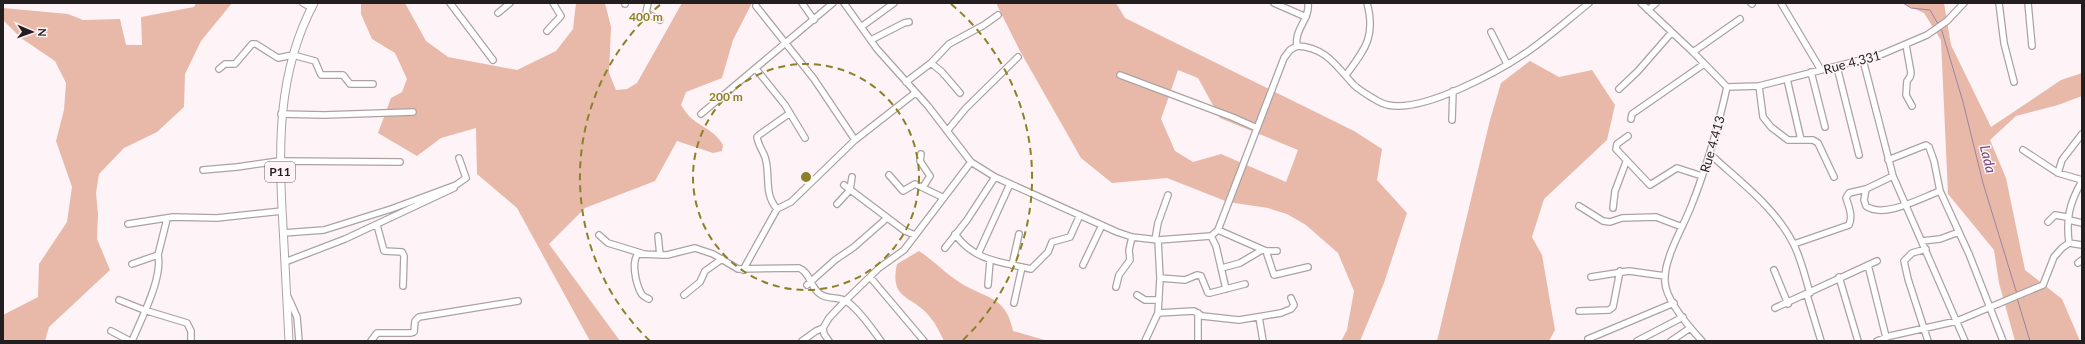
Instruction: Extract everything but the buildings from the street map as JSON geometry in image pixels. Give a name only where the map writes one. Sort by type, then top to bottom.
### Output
[{"type":"main road","name":"P11","points":[[289,341],[280,161],[282,114],[293,55],[313,5]]},
{"type":"street","points":[[303,3],[313,5]]},
{"type":"street","points":[[450,3],[493,60]]},
{"type":"street","points":[[498,13],[510,3]]},
{"type":"street","points":[[547,31],[561,16],[553,3]]},
{"type":"street","points":[[648,3],[646,13],[660,20]]},
{"type":"street","points":[[802,3],[814,20]]},
{"type":"street","points":[[701,114],[787,44],[833,3]]},
{"type":"street","points":[[844,3],[888,63],[947,130],[971,162],[995,177],[1102,225],[1132,237],[1157,240],[1211,236],[1218,230],[1284,58],[1290,50],[1296,46],[1314,48],[1324,53],[1353,84],[1373,98],[1388,106],[1403,106],[1421,102],[1454,91],[1488,76],[1529,50],[1589,3]]},
{"type":"street","points":[[861,27],[894,3]]},
{"type":"street","points":[[1274,3],[1306,17]]},
{"type":"street","points":[[1296,46],[1296,35],[1309,10],[1308,3]]},
{"type":"street","points":[[1346,75],[1369,42],[1371,18],[1367,3]]},
{"type":"street","points":[[1641,3],[1693,52],[1727,87]]},
{"type":"street","points":[[1648,10],[1656,3]]},
{"type":"street","points":[[1781,3],[1822,70]]},
{"type":"street","name":"Rue 4.331","points":[[1727,87],[1759,86],[1863,60],[1906,45],[1927,36],[1964,3]]},
{"type":"street","points":[[1999,3],[2004,43],[2014,82]]},
{"type":"street","points":[[2028,3],[2032,46]]},
{"type":"street","points":[[756,6],[814,80],[855,140]]},
{"type":"street","points":[[906,82],[931,63],[949,44],[984,25],[998,15]]},
{"type":"street","points":[[1693,52],[1740,19]]},
{"type":"street","points":[[871,40],[904,22],[909,22]]},
{"type":"street","points":[[1491,32],[1507,64]]},
{"type":"street","points":[[1619,89],[1638,71],[1672,32]]},
{"type":"street","points":[[219,69],[225,64],[235,64],[254,44],[278,58],[293,55],[316,61],[321,75],[343,75],[350,84],[373,84]]},
{"type":"street","points":[[1906,45],[1911,73],[1907,81],[1906,95],[1912,106]]},
{"type":"street","points":[[947,130],[966,108],[1018,57]]},
{"type":"street","points":[[1863,60],[1893,176],[1957,321],[1964,341]]},
{"type":"street","points":[[931,63],[942,72],[960,93]]},
{"type":"street","points":[[1631,118],[1632,114],[1704,64]]},
{"type":"street","points":[[1837,67],[1859,155]]},
{"type":"street","points":[[756,68],[790,113],[805,138]]},
{"type":"street","points":[[1811,72],[1825,127]]},
{"type":"street","points":[[1120,75],[1232,116],[1257,128]]},
{"type":"street","points":[[1786,79],[1801,140]]},
{"type":"street","points":[[1759,86],[1763,116],[1767,122],[1788,140],[1813,140],[1818,143],[1834,177]]},
{"type":"street","name":"Rue 4.413","points":[[1702,341],[1690,328],[1666,289],[1665,276],[1670,256],[1710,154],[1727,87]]},
{"type":"street","points":[[1452,120],[1454,91]]},
{"type":"street","points":[[743,270],[777,209],[791,202],[855,140],[915,93]]},
{"type":"street","points":[[282,114],[324,115],[413,112]]},
{"type":"street","points":[[777,209],[772,204],[767,190],[767,163],[758,137],[790,113]]},
{"type":"street","points":[[2058,173],[2062,160],[2082,134]]},
{"type":"street","points":[[1628,136],[1616,147],[1626,162],[1650,186],[1677,168],[1702,176]]},
{"type":"street","points":[[1888,160],[1928,145],[1934,161],[1940,191],[1991,306],[2004,341]]},
{"type":"street","points":[[2023,150],[2058,173],[2082,180],[2072,198],[2068,219],[2069,244]]},
{"type":"street","points":[[921,154],[920,161],[930,176],[923,187]]},
{"type":"street","points":[[1710,154],[1762,200],[1785,229],[1794,244],[1821,341]]},
{"type":"street","points":[[283,232],[324,230],[391,209],[456,185],[464,180],[466,176],[459,158]]},
{"type":"street","points":[[203,170],[280,161],[400,162]]},
{"type":"street","points":[[829,341],[824,334],[823,328],[829,318],[845,300],[870,277],[904,250],[942,197],[960,178],[971,162]]},
{"type":"street","points":[[1613,208],[1616,191],[1626,162]]},
{"type":"street","points":[[890,175],[903,191],[915,184],[942,197]]},
{"type":"street","points":[[1794,244],[1849,225],[1851,220],[1847,196],[1893,176]]},
{"type":"street","points":[[837,204],[850,190],[852,177]]},
{"type":"street","points":[[945,248],[967,220],[995,177]]},
{"type":"street","points":[[978,254],[1010,184]]},
{"type":"street","points":[[285,262],[377,225],[451,190],[456,185]]},
{"type":"street","points":[[844,185],[888,218],[915,235]]},
{"type":"street","points":[[1866,189],[1864,200],[1866,206],[1872,210],[1880,211],[1906,205],[1940,191]]},
{"type":"street","points":[[1145,341],[1158,312],[1160,278],[1157,240],[1158,223],[1168,195]]},
{"type":"street","points":[[1579,206],[1603,221],[1610,222],[1622,218],[1656,217],[1682,227]]},
{"type":"street","points":[[128,224],[167,218],[225,218],[282,211]]},
{"type":"street","points":[[955,234],[962,242],[990,261],[1034,268],[1048,252],[1052,242],[1070,237],[1080,215]]},
{"type":"street","points":[[2048,222],[2055,215],[2082,223]]},
{"type":"street","points":[[111,331],[131,341],[155,283],[160,262],[158,255],[167,218]]},
{"type":"street","points":[[809,283],[835,260],[871,234],[888,218]]},
{"type":"street","points":[[377,225],[384,251],[402,252],[404,256],[403,286]]},
{"type":"street","points":[[1083,265],[1102,225]]},
{"type":"street","points":[[1218,230],[1264,250],[1277,251]]},
{"type":"street","points":[[1922,242],[1940,239],[1959,232]]},
{"type":"street","points":[[1012,265],[1019,234]]},
{"type":"street","points":[[599,235],[608,243],[630,248],[647,255]]},
{"type":"street","points":[[658,236],[660,255]]},
{"type":"street","points":[[1211,236],[1216,246],[1226,289]]},
{"type":"street","points":[[1116,287],[1119,275],[1130,260],[1129,250],[1132,237]]},
{"type":"street","points":[[1877,341],[1957,321],[2043,285],[2054,257],[2062,248],[2069,244],[2082,246]]},
{"type":"street","points":[[648,299],[641,292],[634,262],[638,254],[660,255],[694,248],[703,249],[738,269],[799,268],[804,270],[809,283],[816,290],[825,298],[845,300],[873,329],[881,341]]},
{"type":"street","points":[[1926,249],[1912,253],[1904,262],[1923,329],[1928,341]]},
{"type":"street","points":[[1264,250],[1274,275],[1308,267]]},
{"type":"street","points":[[1222,268],[1240,263],[1264,250]]},
{"type":"street","points":[[132,264],[158,255]]},
{"type":"street","points":[[684,295],[700,282],[705,271],[722,259]]},
{"type":"street","points":[[988,285],[990,261]]},
{"type":"street","points":[[1776,308],[1809,294],[1839,277],[1877,261]]},
{"type":"street","points":[[1868,265],[1889,338]]},
{"type":"street","points":[[1014,303],[1022,267]]},
{"type":"street","points":[[1774,270],[1788,304]]},
{"type":"street","points":[[1591,278],[1620,271],[1665,276]]},
{"type":"street","points":[[1579,311],[1609,310],[1613,307],[1620,271]]},
{"type":"street","points":[[1160,278],[1185,280],[1197,275],[1201,276],[1208,293],[1245,284]]},
{"type":"street","points":[[870,277],[924,341]]},
{"type":"street","points":[[1839,277],[1858,341]]},
{"type":"street","points":[[287,295],[297,317],[299,341]]},
{"type":"street","points":[[1137,295],[1145,300],[1159,300]]},
{"type":"street","points":[[1158,312],[1194,311],[1202,316],[1218,319],[1239,320],[1291,309],[1294,305],[1291,298]]},
{"type":"street","points":[[119,300],[144,310],[187,323],[191,331],[191,341]]},
{"type":"street","points":[[371,341],[377,334],[411,334],[414,332],[415,321],[419,317],[518,301]]},
{"type":"street","points":[[1588,339],[1674,303]]},
{"type":"street","points":[[1198,313],[1198,341]]},
{"type":"street","points":[[1258,317],[1263,341]]},
{"type":"street","points":[[1637,341],[1683,317]]},
{"type":"street","points":[[802,341],[816,330],[823,328]]},
{"type":"street","points":[[1671,341],[1690,328]]},
{"type":"shaded area","points":[[196,3],[232,3],[201,41],[185,74],[184,107],[157,132],[124,148],[99,174],[96,193],[98,214],[97,239],[110,270],[49,327],[45,341],[3,341],[3,315],[38,297],[39,264],[67,222],[72,187],[56,141],[64,110],[66,83],[55,61],[21,38],[3,20],[3,8],[68,14],[83,20],[120,19],[126,45],[142,45],[141,17],[194,7]]},
{"type":"shaded area","points":[[361,3],[405,3],[426,41],[448,57],[517,70],[556,51],[573,29],[576,3],[605,3],[611,27],[609,73],[616,90],[627,89],[637,83],[682,3],[752,3],[733,40],[722,78],[686,92],[681,105],[689,116],[712,132],[720,140],[723,145],[722,151],[713,153],[677,141],[655,181],[585,208],[549,244],[620,341],[590,341],[517,208],[477,174],[476,128],[441,138],[417,156],[378,133],[391,98],[402,92],[407,79],[395,53],[372,39],[361,14]]},
{"type":"shaded area","points":[[996,3],[1116,3],[1125,18],[1354,131],[1382,149],[1377,180],[1407,213],[1384,283],[1360,341],[1341,341],[1347,330],[1354,291],[1338,253],[1306,225],[1287,214],[1268,208],[1228,202],[1167,178],[1112,183],[1081,158],[1020,51]],"holes":[[[1178,70],[1198,78],[1220,118],[1298,150],[1286,182],[1221,154],[1193,162],[1175,151],[1161,119]]]},
{"type":"shaded area","points":[[1892,3],[1944,3],[1951,45],[1991,127],[2061,80],[2082,73],[2082,96],[2058,105],[2016,116],[1990,140],[2006,178],[2025,270],[2062,299],[2080,341],[2015,341],[1999,283],[1994,250],[1948,194],[1941,40],[1924,13],[1904,4]]},
{"type":"shaded area","points":[[1530,61],[1559,77],[1592,70],[1615,105],[1607,140],[1544,199],[1532,237],[1542,255],[1555,330],[1549,341],[1437,341],[1490,120],[1501,83]]},
{"type":"shaded area","points":[[919,251],[968,288],[993,299],[1000,304],[1010,319],[1013,331],[1048,341],[944,341],[930,317],[916,304],[904,296],[896,285],[895,276],[897,264]]},
{"type":"waterway","name":"Lada","points":[[1903,3],[1911,8],[1930,10],[1938,24]]},
{"type":"waterway","name":"Lada","points":[[1941,28],[1963,102],[1983,183],[2017,294]]},
{"type":"waterway","name":"Lada","points":[[2017,298],[2030,341]]}]
